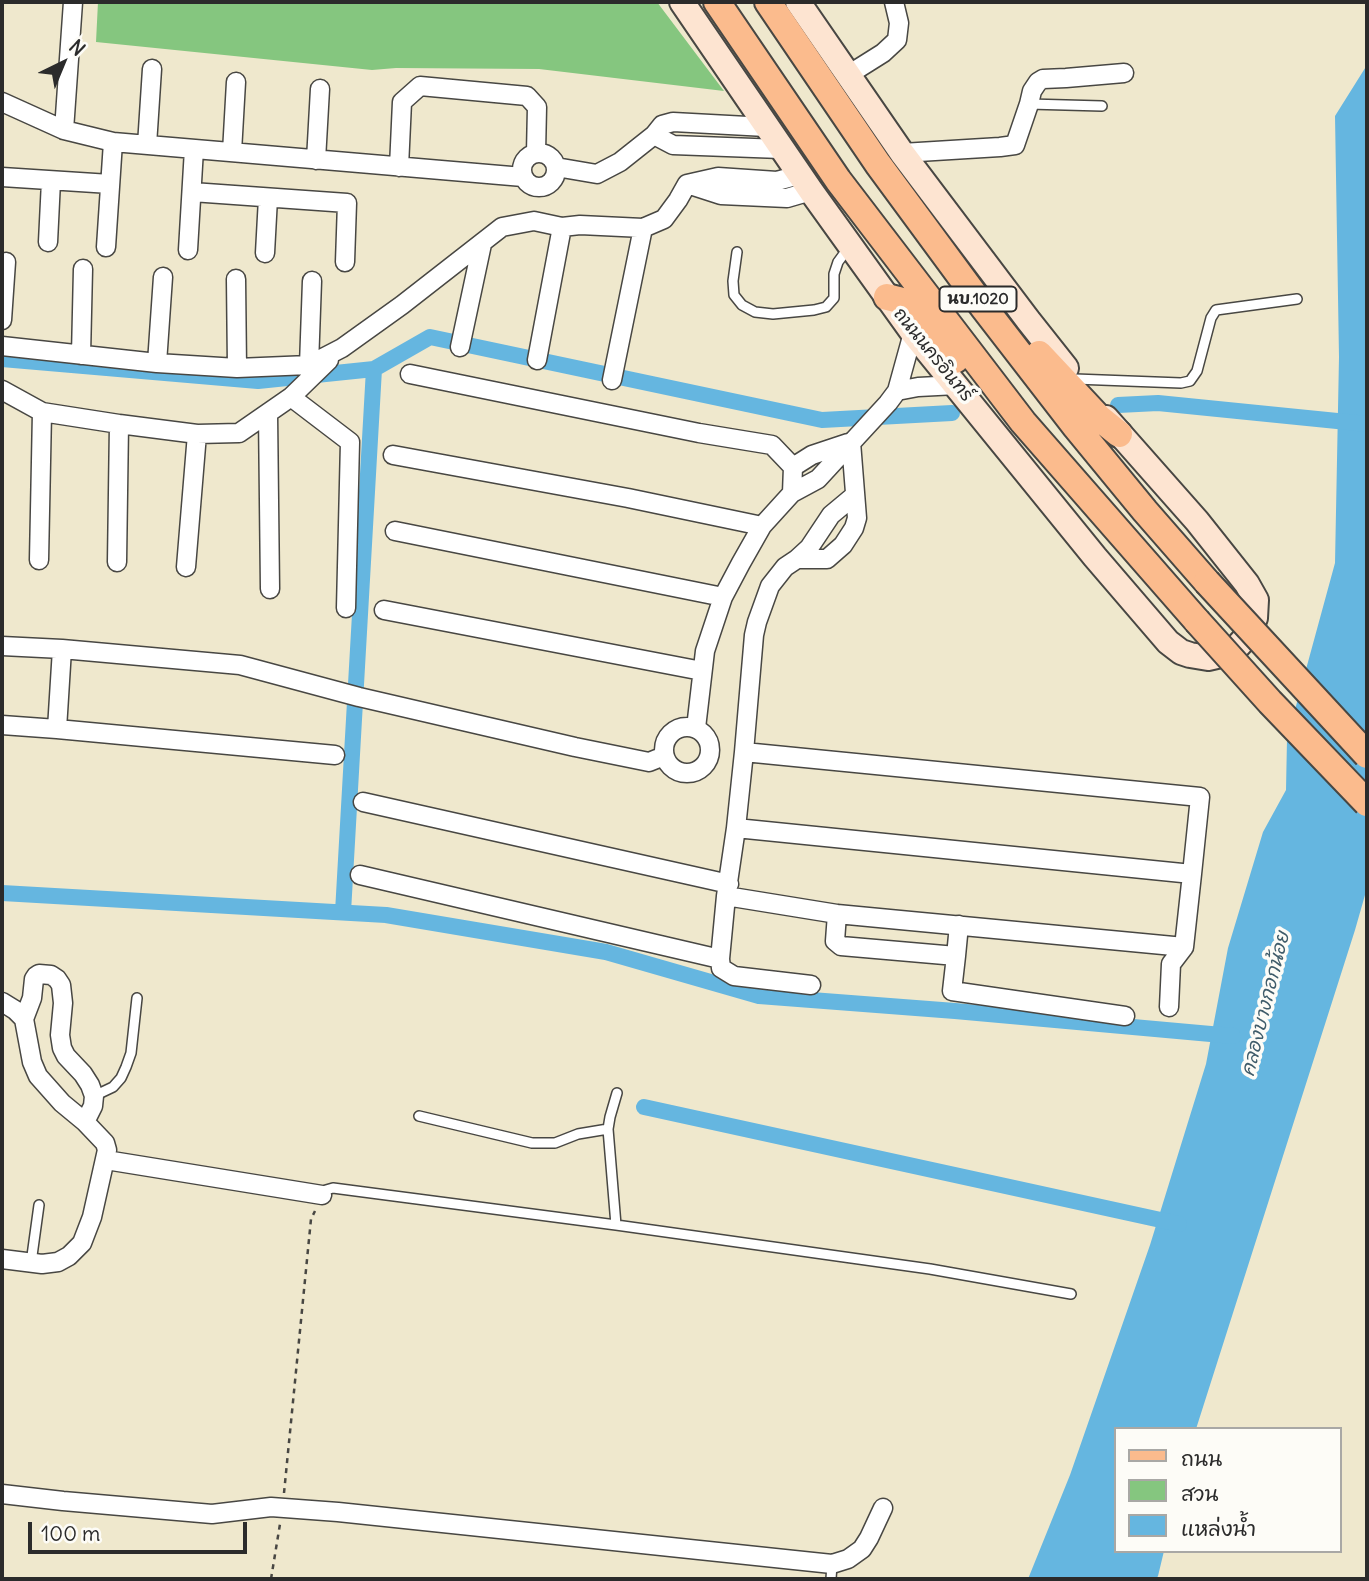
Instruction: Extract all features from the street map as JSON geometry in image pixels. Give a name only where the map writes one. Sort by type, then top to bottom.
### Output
[{"type":"main road","name":"ถนนนครอินทร์","points":[[681,2],[781,149],[913,333],[1168,642],[1181,652],[1208,658],[1237,647],[1248,635],[1255,618],[1256,600],[1248,584],[1119,434],[1028,320],[902,153],[798,2]]},
{"type":"main road","name":"ถนนนครอินทร์","points":[[717,2],[838,180],[1023,422],[1270,702],[1367,803]]},
{"type":"main road","name":"นบ.1020","points":[[768,2],[878,164],[1076,427],[1207,582],[1367,755]]},
{"type":"main road","points":[[887,297],[899,300],[909,307],[989,399],[1023,422]]},
{"type":"main road","points":[[984,308],[1031,346],[1098,417],[1119,434]]},
{"type":"street","points":[[64,130],[73,2]]},
{"type":"street","points":[[848,75],[897,40],[898,23],[894,2]]},
{"type":"street","points":[[148,145],[152,69]]},
{"type":"street","points":[[902,153],[1015,145],[1032,91],[1043,79],[1124,73]]},
{"type":"street","points":[[232,152],[236,82]]},
{"type":"street","points":[[399,167],[402,102],[420,86],[527,96],[537,107],[536,153]]},
{"type":"street","points":[[316,160],[320,89]]},
{"type":"street","points":[[2,102],[64,130],[113,142],[523,177]]},
{"type":"street","points":[[556,167],[597,174],[620,162],[662,125],[673,122],[766,127]]},
{"type":"street","points":[[653,135],[673,145],[781,149]]},
{"type":"street","points":[[106,247],[113,142]]},
{"type":"street","points":[[188,250],[194,149]]},
{"type":"street","points":[[536,153],[547,154],[556,167],[555,178],[541,187],[530,185],[521,172],[523,162],[536,153]]},
{"type":"street","points":[[2,177],[110,184]]},
{"type":"street","points":[[48,242],[51,181]]},
{"type":"street","points":[[2,390],[41,412],[197,434],[239,433],[291,397],[342,348],[502,227],[534,221],[562,227],[580,225],[643,228],[664,219],[687,184],[721,195],[787,198],[805,183]]},
{"type":"street","points":[[191,192],[347,203],[345,262]]},
{"type":"street","points":[[265,253],[268,198]]},
{"type":"street","points":[[537,360],[562,227]]},
{"type":"street","points":[[612,380],[643,228]]},
{"type":"street","points":[[460,347],[482,244]]},
{"type":"street","points":[[2,320],[6,262]]},
{"type":"street","points":[[81,355],[83,270]]},
{"type":"street","points":[[157,363],[163,277]]},
{"type":"street","points":[[236,279],[237,368]]},
{"type":"street","points":[[309,365],[312,281]]},
{"type":"street","points":[[696,728],[705,651],[723,597],[762,526],[792,493],[818,479],[888,403],[897,391],[913,333]]},
{"type":"street","points":[[2,346],[157,363],[237,368],[309,365],[342,348]]},
{"type":"street","points":[[410,374],[699,433],[772,445],[793,467],[792,493]]},
{"type":"street","points":[[897,391],[957,385]]},
{"type":"street","points":[[291,397],[350,442],[346,608]]},
{"type":"street","points":[[39,560],[41,412]]},
{"type":"street","points":[[268,413],[270,589]]},
{"type":"street","points":[[117,562],[119,424]]},
{"type":"street","points":[[186,567],[197,434]]},
{"type":"street","points":[[793,467],[811,455],[851,442]]},
{"type":"street","points":[[797,559],[827,559],[843,545],[854,528],[858,518],[851,442]]},
{"type":"street","points":[[393,455],[628,498],[762,526]]},
{"type":"street","points":[[811,985],[734,976],[720,968],[720,960],[744,752],[754,635],[770,586],[785,567],[809,548],[831,515],[855,495]]},
{"type":"street","points":[[395,531],[723,597]]},
{"type":"street","points":[[384,610],[702,671]]},
{"type":"street","points":[[2,646],[240,665],[380,702],[575,747],[649,762],[664,756]]},
{"type":"street","points":[[57,729],[62,649]]},
{"type":"street","points":[[2,725],[335,755]]},
{"type":"street","points":[[684,726],[696,728],[710,743],[710,754],[706,763],[699,771],[689,774],[678,772],[669,765],[664,756],[666,739],[673,730],[684,726]]},
{"type":"street","points":[[744,752],[1200,797],[1184,947],[1171,964],[1169,1007]]},
{"type":"street","points":[[363,802],[837,914],[1184,947]]},
{"type":"street","points":[[736,828],[1192,874]]},
{"type":"street","points":[[360,875],[720,960]]},
{"type":"street","points":[[837,914],[835,941],[838,945],[956,956]]},
{"type":"street","points":[[959,925],[952,991],[1125,1016]]},
{"type":"street","points":[[2,1259],[42,1265],[58,1262],[69,1256],[82,1243],[92,1217],[106,1160],[107,1146],[79,1116],[62,1103],[38,1076],[32,1062],[24,1019],[32,998],[34,979],[39,974],[51,975],[61,985],[64,1003],[60,1035],[62,1048],[90,1085],[93,1106],[79,1116]]},
{"type":"street","points":[[2,1002],[24,1019]]},
{"type":"street","points":[[106,1160],[322,1195]]},
{"type":"street","points":[[2,1494],[212,1514],[283,1508],[832,1571],[862,1549],[883,1508]]},
{"type":"lane","points":[[1029,104],[1102,106]]},
{"type":"lane","points":[[737,252],[734,295],[742,305],[755,312],[774,314],[826,307],[834,298],[834,274],[838,262],[850,246]]},
{"type":"lane","points":[[1075,379],[1181,383],[1190,381],[1197,371],[1211,318],[1216,310],[1297,299]]},
{"type":"lane","points":[[93,1096],[113,1087],[126,1067],[131,1054],[137,998]]},
{"type":"lane","points":[[616,1225],[608,1129],[617,1093]]},
{"type":"lane","points":[[419,1116],[533,1143],[555,1143],[578,1134],[608,1129]]},
{"type":"lane","points":[[322,1195],[333,1188],[616,1225],[930,1269],[1071,1294]]},
{"type":"lane","points":[[31,1263],[39,1205]]},
{"type":"path","points":[[271,1579],[283,1508],[312,1219],[322,1195]]},
{"type":"green space","points":[[98,2],[657,2],[724,91],[539,69],[372,70],[96,42]]},
{"type":"water","name":"คลองบางกอกน้อย","points":[[1367,65],[1367,888],[1197,1427],[1114,1427],[1114,1553],[1164,1553],[1158,1576],[1156,1579],[1028,1579],[1070,1475],[1150,1245],[1206,1064],[1228,948],[1263,832],[1286,790],[1287,739],[1335,563],[1339,357],[1335,116]]},
{"type":"waterway","points":[[2,359],[258,381],[374,369],[430,337],[822,420],[952,413]]},
{"type":"waterway","points":[[343,912],[374,369]]},
{"type":"waterway","points":[[1118,405],[1158,403],[1367,424]]},
{"type":"waterway","points":[[2,893],[386,915],[606,952],[759,996],[1233,1036]]},
{"type":"waterway","points":[[644,1107],[1179,1224]]}]
